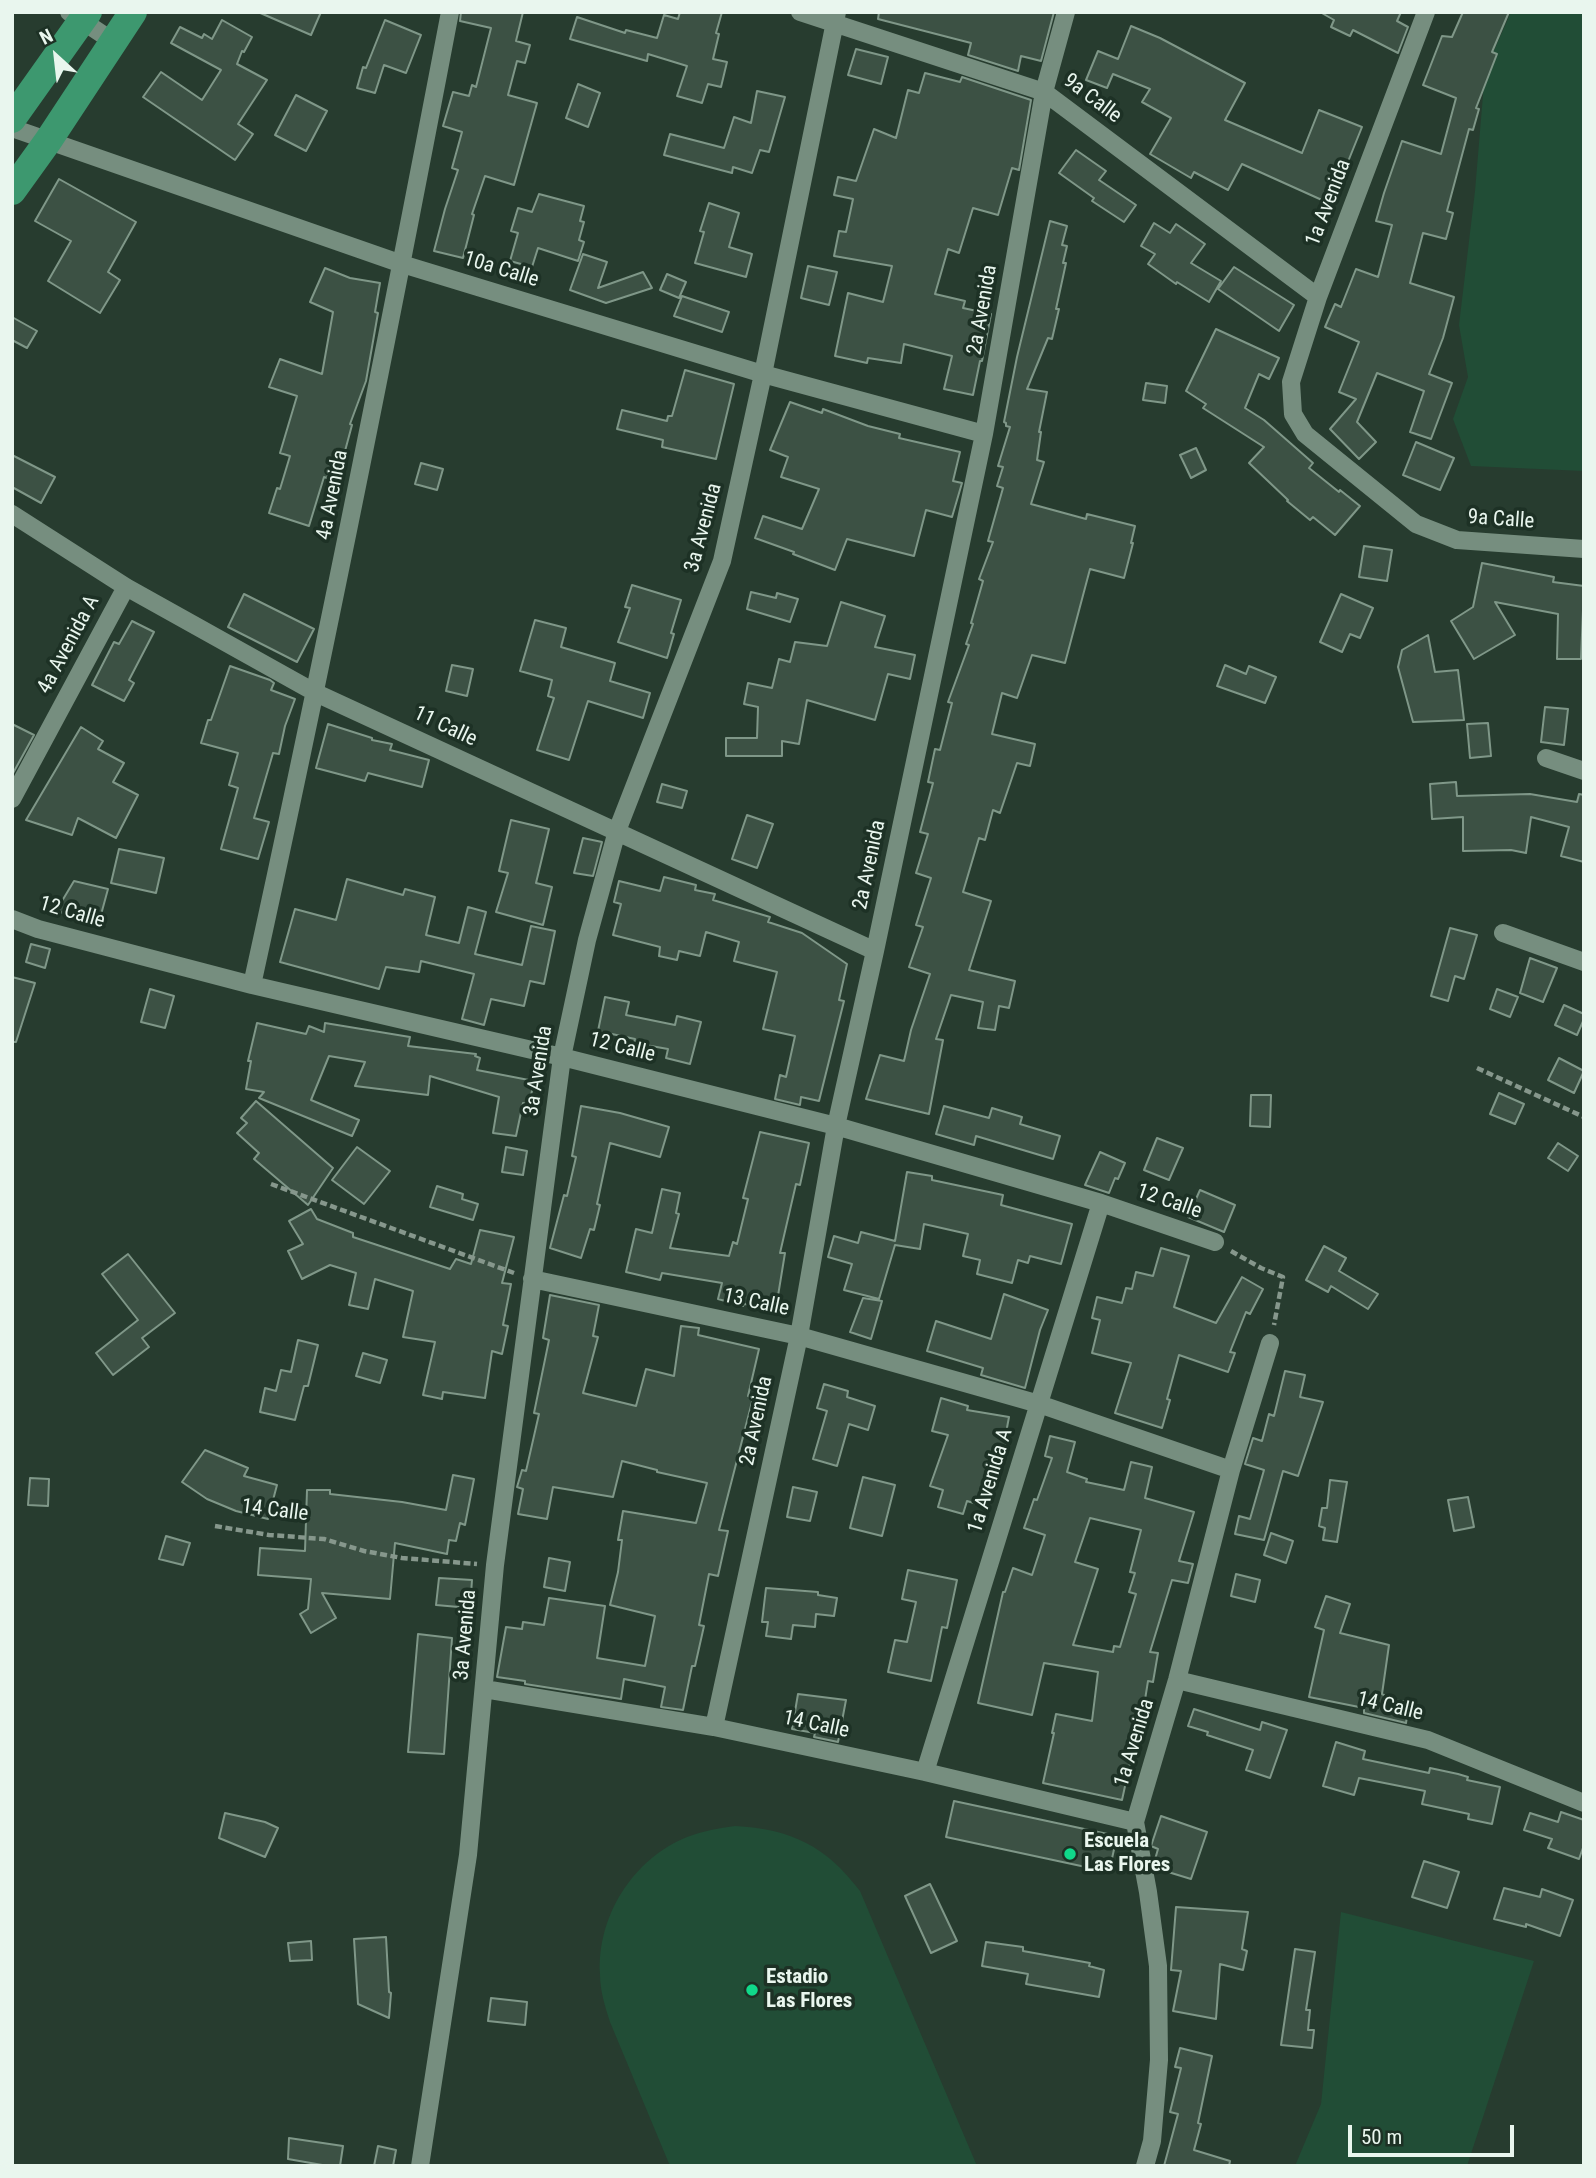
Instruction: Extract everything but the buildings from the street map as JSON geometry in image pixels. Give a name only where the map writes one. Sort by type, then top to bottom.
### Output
[{"type":"main road","points":[[12,191],[133,12]]},
{"type":"main road","points":[[12,119],[80,15]]},
{"type":"street","name":"4a Avenida","points":[[252,985],[316,693],[450,12]]},
{"type":"street","name":"9a Calle","points":[[800,12],[836,18],[1044,92],[1318,297]]},
{"type":"street","name":"2a Avenida","points":[[714,1727],[799,1336],[836,1126],[984,434],[1044,92],[1066,12]]},
{"type":"street","name":"1a Avenida","points":[[1293,414],[1291,382],[1318,297],[1426,12]]},
{"type":"street","points":[[80,15],[114,42]]},
{"type":"street","name":"3a Avenida","points":[[420,2166],[468,1855],[495,1565],[562,1057],[587,940],[617,831],[722,561],[836,18]]},
{"type":"street","name":"10a Calle","points":[[12,128],[402,264],[763,374],[984,434]]},
{"type":"street","name":"9a Calle","points":[[1293,414],[1305,434],[1416,524],[1457,540],[1584,549]]},
{"type":"street","name":"11 Calle","points":[[12,514],[126,587],[316,693],[875,951]]},
{"type":"street","name":"4a Avenida A","points":[[12,799],[126,587]]},
{"type":"street","points":[[1546,758],[1584,771]]},
{"type":"street","name":"12 Calle","points":[[12,919],[38,929],[252,985],[562,1057],[836,1126],[1101,1203],[1215,1242]]},
{"type":"street","points":[[1503,933],[1584,962]]},
{"type":"street","name":"1a Avenida A","points":[[925,1772],[1101,1203]]},
{"type":"street","name":"13 Calle","points":[[532,1279],[799,1336],[1039,1404],[1231,1470]]},
{"type":"street","name":"1a Avenida","points":[[1145,2166],[1152,2141],[1159,2060],[1158,1966],[1135,1822],[1177,1680],[1231,1470],[1270,1343]]},
{"type":"street","name":"14 Calle","points":[[1177,1680],[1428,1740],[1584,1802]]},
{"type":"street","name":"14 Calle","points":[[484,1689],[714,1727],[925,1772],[1135,1822]]},
{"type":"path","points":[[1477,1068],[1584,1117]]},
{"type":"path","points":[[271,1184],[532,1279]]},
{"type":"path","points":[[1215,1242],[1283,1277],[1270,1343]]},
{"type":"path","name":"14 Calle","points":[[215,1526],[269,1535],[324,1539],[364,1551],[402,1558],[495,1565]]},
{"type":"green space","points":[[1511,12],[1584,12],[1584,471],[1471,466],[1453,419],[1468,377],[1459,325],[1475,191],[1485,71]]},
{"type":"green space","name":"Estadio Las Flores","points":[[735,1826],[773,1831],[806,1843],[834,1862],[860,1891],[977,2166],[670,2166],[610,2022],[603,1998],[600,1974],[605,1931],[622,1892],[650,1860],[687,1837]]},
{"type":"green space","points":[[1341,1912],[1534,1961],[1467,2166],[1295,2166],[1321,2104]]},
{"type":"place","name":"Escuela Las Flores","points":[[1070,1854]]},
{"type":"place","name":"Estadio Las Flores","points":[[752,1990]]}]
